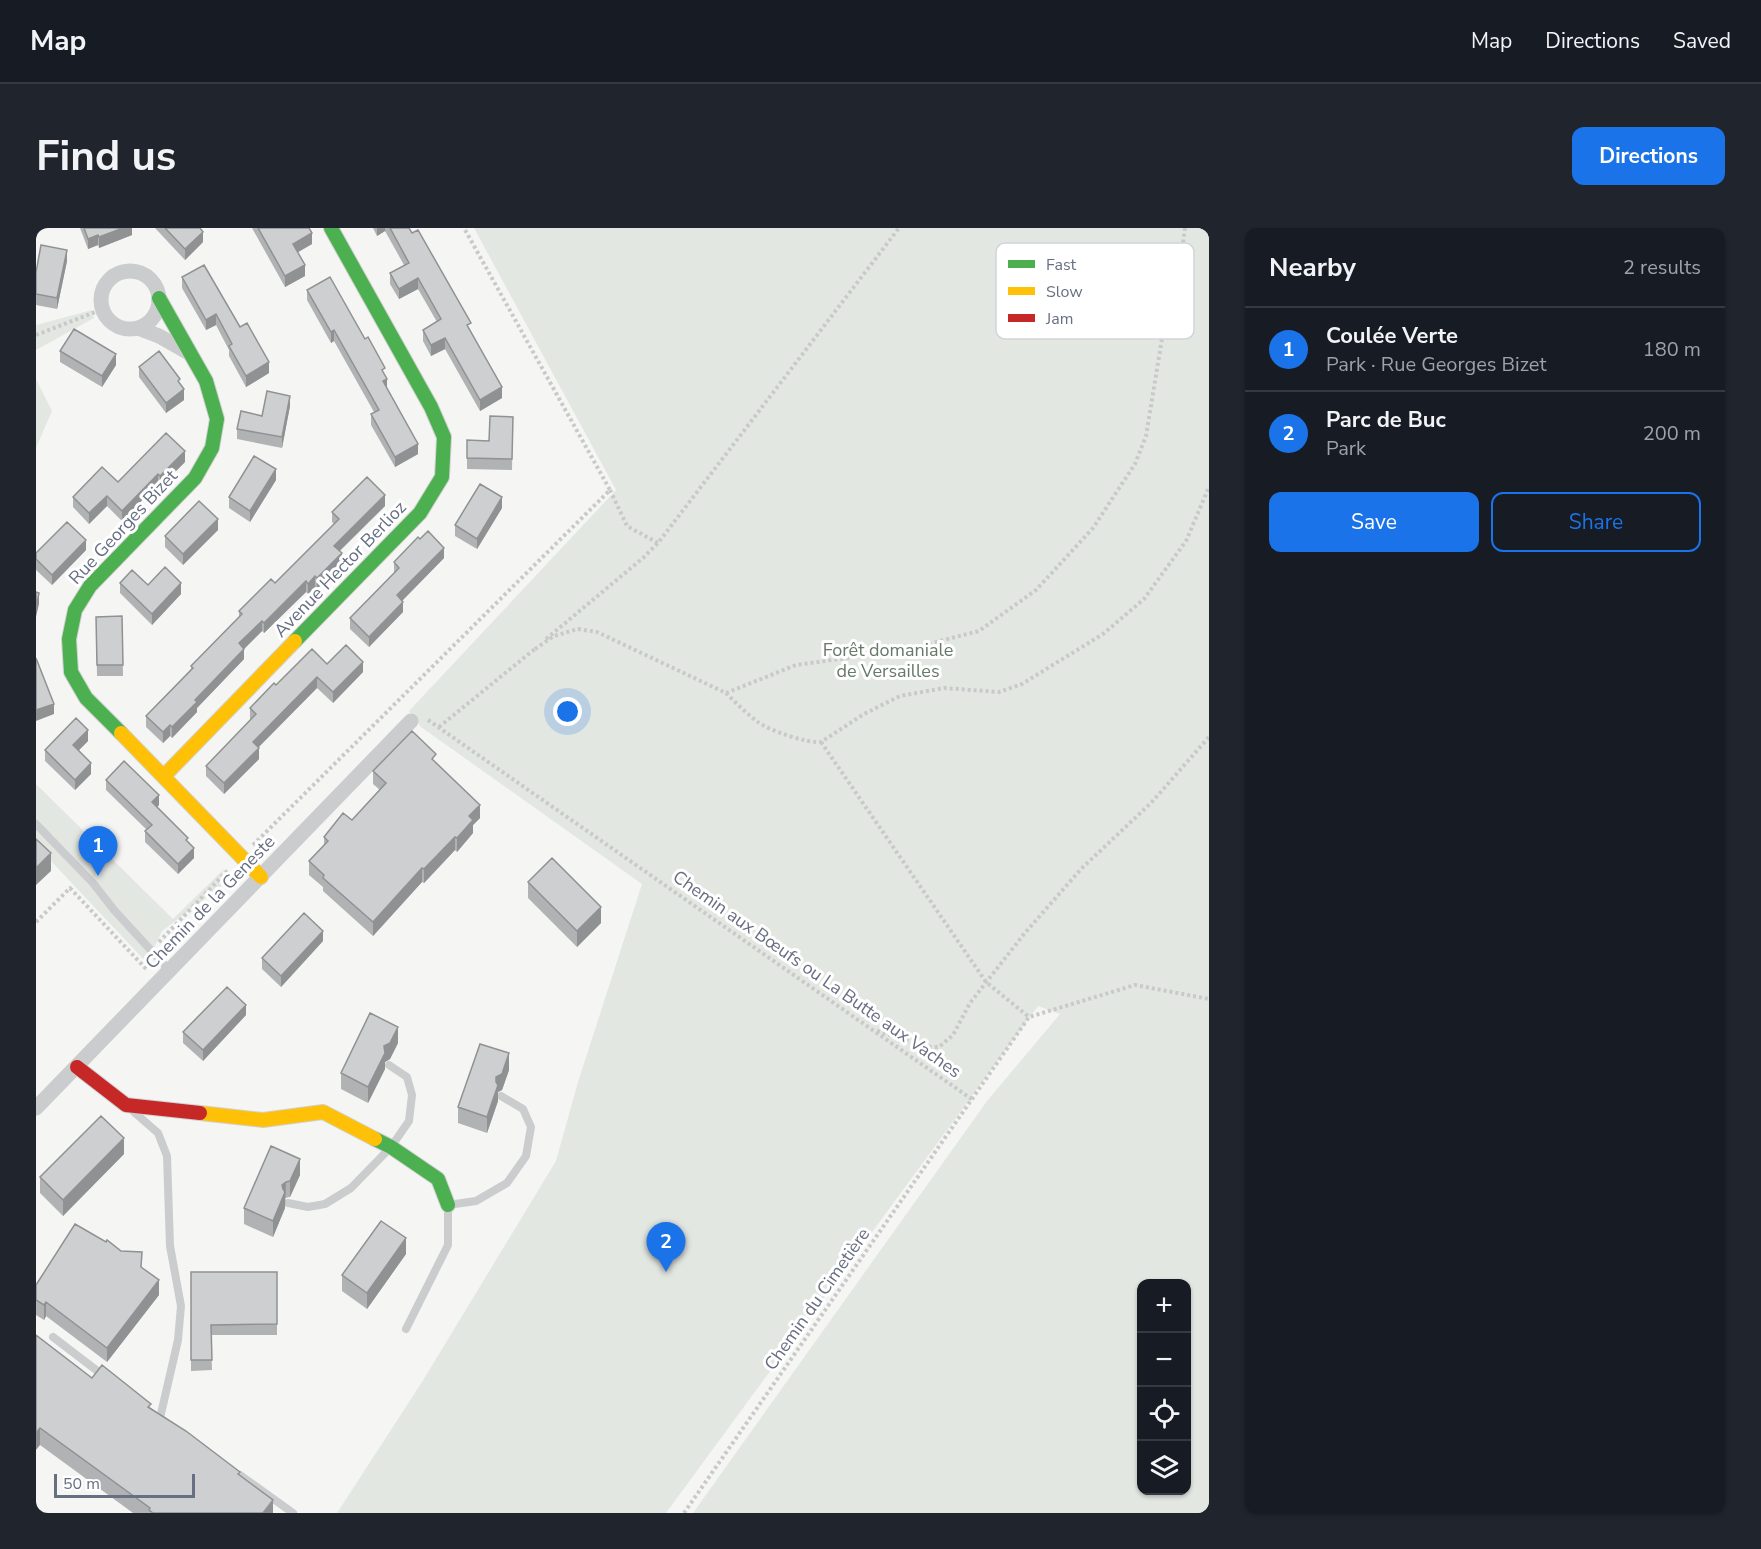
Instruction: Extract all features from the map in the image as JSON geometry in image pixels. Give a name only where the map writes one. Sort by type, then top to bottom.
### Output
[{"type":"street","name":"Avenue Hector Berlioz","points":[[164,776],[420,513],[442,477],[444,437],[431,407],[331,228]]},
{"type":"street","name":"Rue Georges Bizet","points":[[103,309],[104,288],[117,275],[135,272],[151,281],[206,381],[217,419],[212,448],[195,478],[90,586],[75,610],[69,639],[71,672],[86,698],[261,877]]},
{"type":"street","points":[[103,309],[111,322],[119,327],[138,328],[151,320],[156,313],[159,298]]},
{"type":"street","points":[[138,328],[159,336],[190,353]]},
{"type":"street","name":"Chemin de la Geneste","points":[[36,1108],[411,722]]},
{"type":"street","points":[[77,1067],[126,1105],[263,1120],[322,1112],[391,1147],[438,1179],[448,1205]]},
{"type":"lane","points":[[36,824],[93,883],[114,910],[170,971]]},
{"type":"lane","points":[[288,1203],[308,1207],[325,1204],[351,1188],[391,1147],[409,1121],[412,1095],[407,1077],[389,1065]]},
{"type":"lane","points":[[406,1329],[448,1245],[448,1205],[476,1201],[507,1183],[526,1156],[531,1127],[523,1109],[501,1096]]},
{"type":"lane","points":[[126,1105],[158,1133],[167,1156],[170,1246],[181,1306],[178,1340],[160,1418]]},
{"type":"lane","points":[[53,1338],[115,1384]]},
{"type":"lane","points":[[151,1412],[169,1425]]},
{"type":"lane","points":[[236,1472],[292,1513]]},
{"type":"path","points":[[464,228],[610,489],[627,526],[658,543]]},
{"type":"path","points":[[439,728],[658,543],[899,228]]},
{"type":"path","points":[[1183,243],[1185,228]]},
{"type":"path","points":[[36,335],[103,309]]},
{"type":"path","points":[[726,693],[796,665],[904,650],[979,631],[1036,590],[1093,528],[1135,464],[1146,436],[1161,339]]},
{"type":"path","points":[[535,648],[554,636],[578,629],[597,632],[726,693],[759,723],[798,739],[821,742],[864,714],[900,696],[944,688],[999,692],[1022,684],[1103,634],[1144,599],[1186,541],[1209,487]]},
{"type":"path","points":[[151,950],[242,856],[610,489]]},
{"type":"path","name":"Chemin aux Bœufs ou La Butte aux Vaches","points":[[411,722],[418,714],[439,728],[973,1100],[1029,1017]]},
{"type":"path","points":[[873,1030],[930,1047],[939,1047],[953,1035],[970,1003],[1024,934],[1081,868],[1151,803],[1209,737]]},
{"type":"path","points":[[821,742],[986,982],[1029,1017],[1135,985],[1209,999]]},
{"type":"path","points":[[36,922],[70,888],[159,982]]},
{"type":"path","name":"Chemin du Cimetière","points":[[684,1513],[973,1100]]},
{"type":"green space","name":"Forêt domaniale de Versailles","points":[[474,228],[1209,228],[1209,1513],[693,1513],[987,1101],[1060,1014],[1038,1006],[666,1513],[337,1513],[422,1382],[556,1161],[578,1082],[642,884],[421,727],[409,711],[616,490]]},
{"type":"green space","points":[[92,310],[94,318],[36,350],[36,325]]},
{"type":"green space","points":[[36,379],[52,411],[36,448]]},
{"type":"green space","points":[[36,784],[173,919],[224,869],[219,883],[222,886],[162,931],[147,963],[36,845]]},
{"type":"building","points":[[84,228],[123,228],[88,239]]},
{"type":"building","points":[[165,228],[200,228],[203,232],[185,249]]},
{"type":"building","points":[[258,228],[309,228],[312,233],[293,244],[305,265],[285,276]]},
{"type":"building","points":[[390,228],[409,228],[412,233],[418,230],[471,323],[467,325],[502,387],[480,400],[445,338],[431,345],[423,330],[441,319],[418,278],[399,289],[390,273],[409,263]]},
{"type":"building","points":[[41,245],[67,250],[57,298],[36,294],[36,272]]},
{"type":"building","points":[[204,265],[240,327],[247,323],[269,362],[246,376],[229,346],[232,344],[216,314],[206,320],[182,277]]},
{"type":"building","points":[[330,277],[365,339],[368,337],[385,368],[382,370],[387,379],[383,381],[418,444],[395,457],[371,414],[379,410],[334,330],[331,332],[307,290]]},
{"type":"building","points":[[74,329],[116,354],[102,376],[60,351]]},
{"type":"building","points":[[159,351],[180,379],[178,381],[184,389],[166,403],[139,367]]},
{"type":"building","points":[[267,391],[290,396],[282,437],[237,429],[241,411],[262,416]]},
{"type":"building","points":[[490,416],[513,417],[512,459],[467,458],[467,440],[489,441]]},
{"type":"building","points":[[166,433],[185,451],[160,476],[158,474],[122,511],[107,496],[89,513],[73,497],[102,467],[118,482]]},
{"type":"building","points":[[254,456],[276,469],[250,511],[229,497]]},
{"type":"building","points":[[367,477],[385,495],[334,546],[342,553],[317,578],[315,576],[308,584],[306,581],[264,623],[262,621],[239,643],[244,649],[195,700],[197,702],[172,727],[170,725],[163,732],[146,716],[242,614],[239,611],[271,579],[275,583],[339,519],[332,512]]},
{"type":"building","points":[[480,484],[502,497],[477,539],[455,525]]},
{"type":"building","points":[[199,501],[218,519],[183,554],[165,536]]},
{"type":"building","points":[[67,522],[86,540],[52,575],[36,559],[36,553]]},
{"type":"building","points":[[428,531],[444,548],[397,595],[403,602],[369,637],[350,618],[399,568],[394,562],[418,537],[420,539]]},
{"type":"building","points":[[165,567],[181,583],[152,614],[120,583],[132,570],[148,585]]},
{"type":"building","points":[[122,616],[123,665],[97,665],[96,617]]},
{"type":"building","points":[[346,645],[363,662],[333,692],[317,677],[253,742],[259,748],[224,783],[206,766],[256,714],[250,708],[312,649],[327,664]]},
{"type":"building","points":[[36,658],[54,704],[36,710]]},
{"type":"building","points":[[76,718],[88,730],[73,745],[91,763],[75,780],[45,750]]},
{"type":"building","points":[[412,731],[436,754],[432,759],[480,805],[469,816],[473,820],[457,838],[455,837],[424,869],[422,868],[373,922],[323,878],[324,875],[309,861],[328,841],[324,837],[343,813],[352,820],[386,783],[373,771]]},
{"type":"building","points":[[124,761],[159,795],[152,802],[188,838],[186,840],[194,848],[178,864],[145,831],[152,825],[106,780]]},
{"type":"building","points":[[36,839],[51,853],[36,868]]},
{"type":"building","points":[[552,858],[601,907],[577,931],[528,882]]},
{"type":"building","points":[[304,913],[323,931],[281,976],[262,958]]},
{"type":"building","points":[[227,987],[246,1005],[203,1050],[183,1032]]},
{"type":"building","points":[[370,1013],[398,1027],[390,1043],[384,1046],[385,1053],[368,1087],[341,1073]]},
{"type":"building","points":[[480,1044],[509,1053],[502,1074],[496,1077],[498,1085],[487,1117],[458,1107]]},
{"type":"building","points":[[101,1116],[124,1138],[63,1200],[40,1177]]},
{"type":"building","points":[[271,1146],[300,1159],[290,1181],[282,1185],[285,1192],[273,1221],[244,1208]]},
{"type":"building","points":[[381,1221],[406,1238],[367,1293],[342,1275]]},
{"type":"building","points":[[75,1224],[106,1242],[107,1240],[121,1251],[142,1252],[141,1267],[159,1280],[107,1348],[46,1302],[44,1305],[36,1300],[36,1285]]},
{"type":"building","points":[[191,1272],[277,1272],[277,1324],[211,1325],[212,1360],[191,1360]]},
{"type":"building","points":[[36,1335],[92,1378],[102,1365],[151,1404],[148,1407],[186,1431],[273,1500],[263,1513],[153,1513],[149,1510],[150,1508],[40,1428],[36,1433]]},
{"type":"traffic: fast","points":[[295,641],[420,513],[442,477],[444,437],[431,407],[331,228]]},
{"type":"traffic: fast","points":[[121,733],[86,698],[71,672],[69,639],[75,610],[90,586],[195,478],[212,448],[217,419],[206,381],[159,298]]},
{"type":"traffic: fast","points":[[375,1139],[391,1147],[438,1179],[448,1205]]},
{"type":"traffic: slow","points":[[164,776],[295,641]]},
{"type":"traffic: slow","points":[[121,733],[261,877]]},
{"type":"traffic: slow","points":[[200,1113],[263,1120],[323,1112],[375,1139]]},
{"type":"traffic: jam","points":[[77,1067],[126,1105],[200,1113]]},
{"type":"place","name":"Coulée Verte","points":[[98,876]]},
{"type":"place","name":"Parc de Buc","points":[[666,1272]]}]
